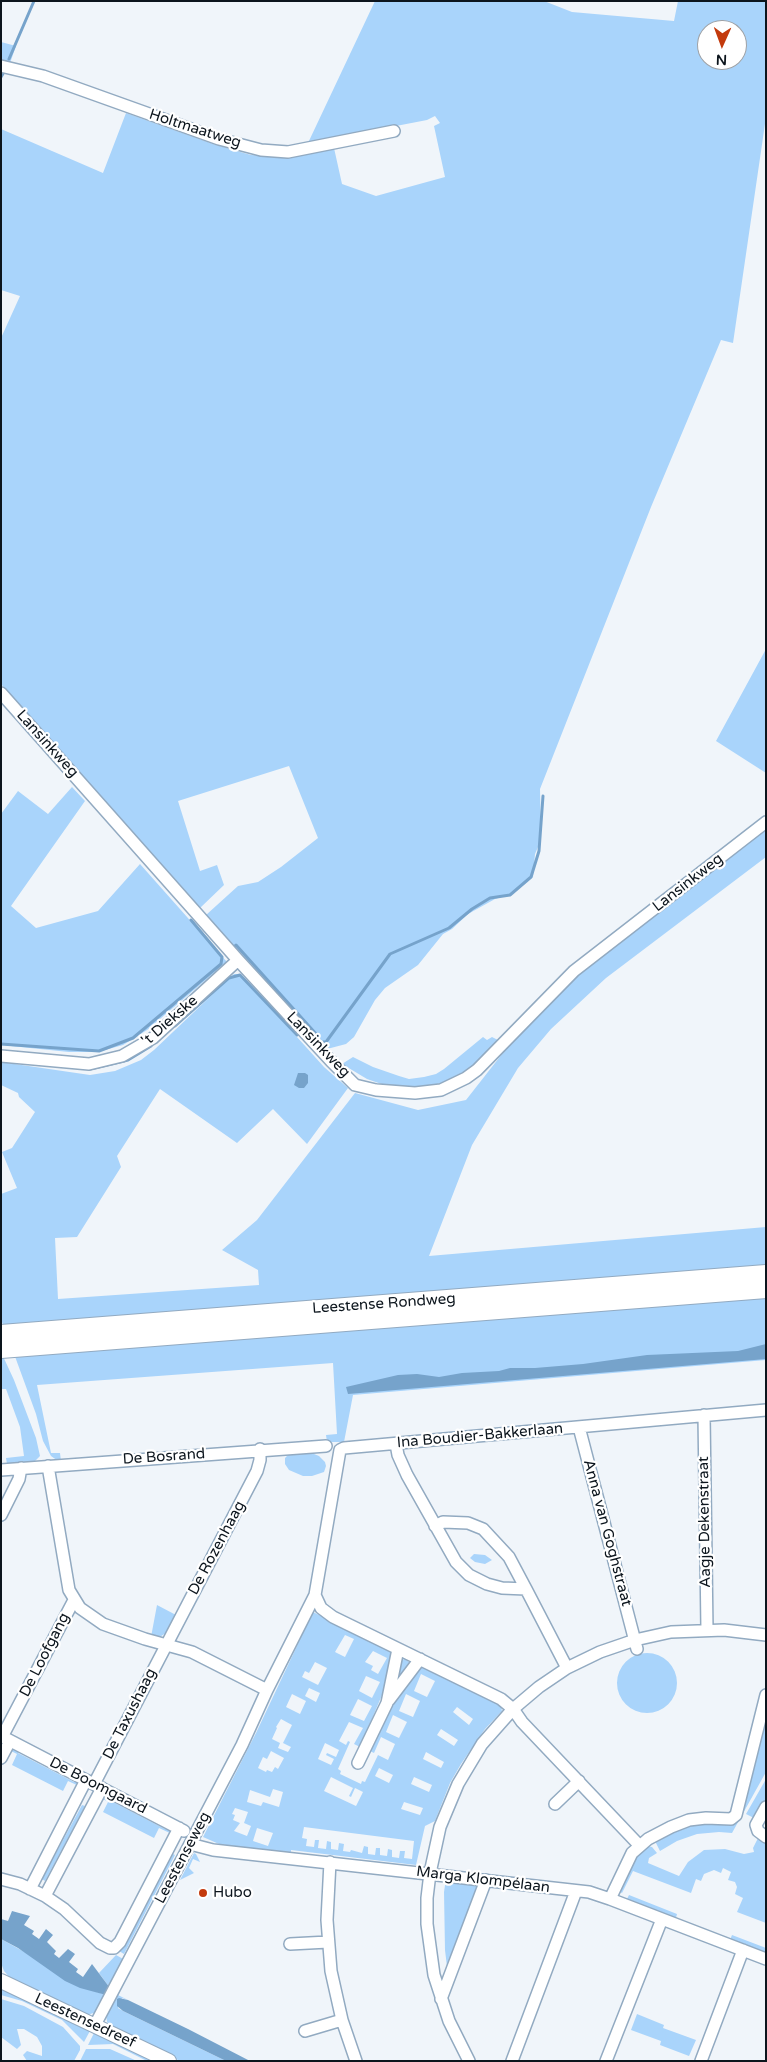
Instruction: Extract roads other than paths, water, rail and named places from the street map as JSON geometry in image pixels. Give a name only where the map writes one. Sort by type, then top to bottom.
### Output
[{"type":"main road","name":"Leestense Rondweg","points":[[7,1341],[766,1274]]},
{"type":"main road","name":"Leestense Rondweg","points":[[7,1341],[766,1289]]},
{"type":"street","name":"Holtmaatweg","points":[[1,66],[43,76],[219,138],[261,150],[288,152],[394,131]]},
{"type":"street","name":"Lansinkweg","points":[[1,692],[238,960],[331,1061],[355,1085],[376,1090],[415,1093],[441,1090],[477,1070],[574,971],[766,822]]},
{"type":"street","name":"'t Diekske","points":[[1,1056],[89,1064],[122,1056],[153,1038],[238,960]]},
{"type":"street","name":"Ina Boudier-Bakkerlaan","points":[[316,1595],[340,1450],[344,1448],[766,1410]]},
{"type":"street","name":"Aagje Dekenstraat","points":[[704,1415],[707,1630]]},
{"type":"street","name":"Anna van Goghstraat","points":[[579,1427],[636,1644]]},
{"type":"street","points":[[396,1444],[401,1462],[456,1562],[469,1575],[487,1584],[502,1588],[526,1589]]},
{"type":"street","name":"De Bosrand","points":[[1,1470],[260,1449],[326,1446]]},
{"type":"street","name":"De Rozenhaag","points":[[166,1644],[257,1471],[260,1449]]},
{"type":"street","points":[[48,1466],[67,1576],[74,1600],[86,1614],[103,1624],[145,1639],[192,1652],[267,1690]]},
{"type":"street","points":[[1,1515],[19,1479],[21,1468]]},
{"type":"street","points":[[435,1526],[444,1522],[468,1523],[483,1529],[509,1557],[567,1668]]},
{"type":"street","points":[[316,1595],[321,1608],[332,1617],[491,1693],[513,1709],[522,1722],[639,1845]]},
{"type":"street","name":"Leestenseweg","points":[[95,2025],[242,1745],[267,1690],[316,1595]]},
{"type":"street","name":"De Loofgang","points":[[1,1758],[5,1738],[74,1600]]},
{"type":"street","points":[[469,2061],[440,1999],[434,1974],[427,1924],[430,1873],[440,1827],[458,1784],[482,1744],[513,1709],[539,1687],[567,1668],[600,1652],[636,1644],[670,1632],[707,1630],[766,1635]]},
{"type":"street","name":"De Taxushaag","points":[[94,1784],[166,1644]]},
{"type":"street","points":[[386,1703],[398,1648]]},
{"type":"street","points":[[358,1763],[386,1703],[420,1659]]},
{"type":"street","points":[[610,1899],[632,1854],[639,1845],[663,1830],[678,1824],[698,1819],[731,1819],[736,1816],[766,1695]]},
{"type":"street","name":"De Boomgaard","points":[[5,1738],[179,1828],[192,1840]]},
{"type":"street","points":[[555,1804],[579,1781]]},
{"type":"street","points":[[30,1889],[94,1784]]},
{"type":"street","points":[[45,1896],[94,1784]]},
{"type":"street","points":[[766,1807],[757,1828],[766,1837]]},
{"type":"street","points":[[1,1879],[45,1896],[64,1909],[100,1943],[114,1948],[120,1942],[179,1828]]},
{"type":"street","name":"Marga Klompélaan","points":[[192,1840],[213,1850],[576,1890],[610,1899],[766,1960]]},
{"type":"street","points":[[330,1862],[327,1895],[331,1971],[342,2020],[356,2061]]},
{"type":"street","points":[[440,1999],[486,1880]]},
{"type":"street","points":[[512,2061],[576,1890]]},
{"type":"street","points":[[606,2061],[662,1919]]},
{"type":"street","points":[[290,1944],[328,1942]]},
{"type":"street","points":[[701,2061],[742,1950]]},
{"type":"street","name":"Leestensedreef","points":[[1,1981],[169,2061]]},
{"type":"street","points":[[305,2031],[342,2020]]},
{"type":"waterway","points":[[9,59],[34,1]]},
{"type":"waterway","points":[[1,77],[4,72]]},
{"type":"waterway","points":[[323,1042],[326,1042],[390,954],[449,928],[472,909],[490,898],[510,895],[531,877],[539,851],[543,796]]},
{"type":"waterway","points":[[1,1044],[99,1051],[133,1038],[221,964],[222,957],[191,920]]},
{"type":"waterway","points":[[234,947],[236,945],[317,1035]]},
{"type":"waterway","points":[[175,1026],[229,978],[240,975],[297,1035]]},
{"type":"waterway","points":[[90,1069],[128,1060],[151,1046]]},
{"type":"place","name":"Hubo","points":[[203,1893]]}]
